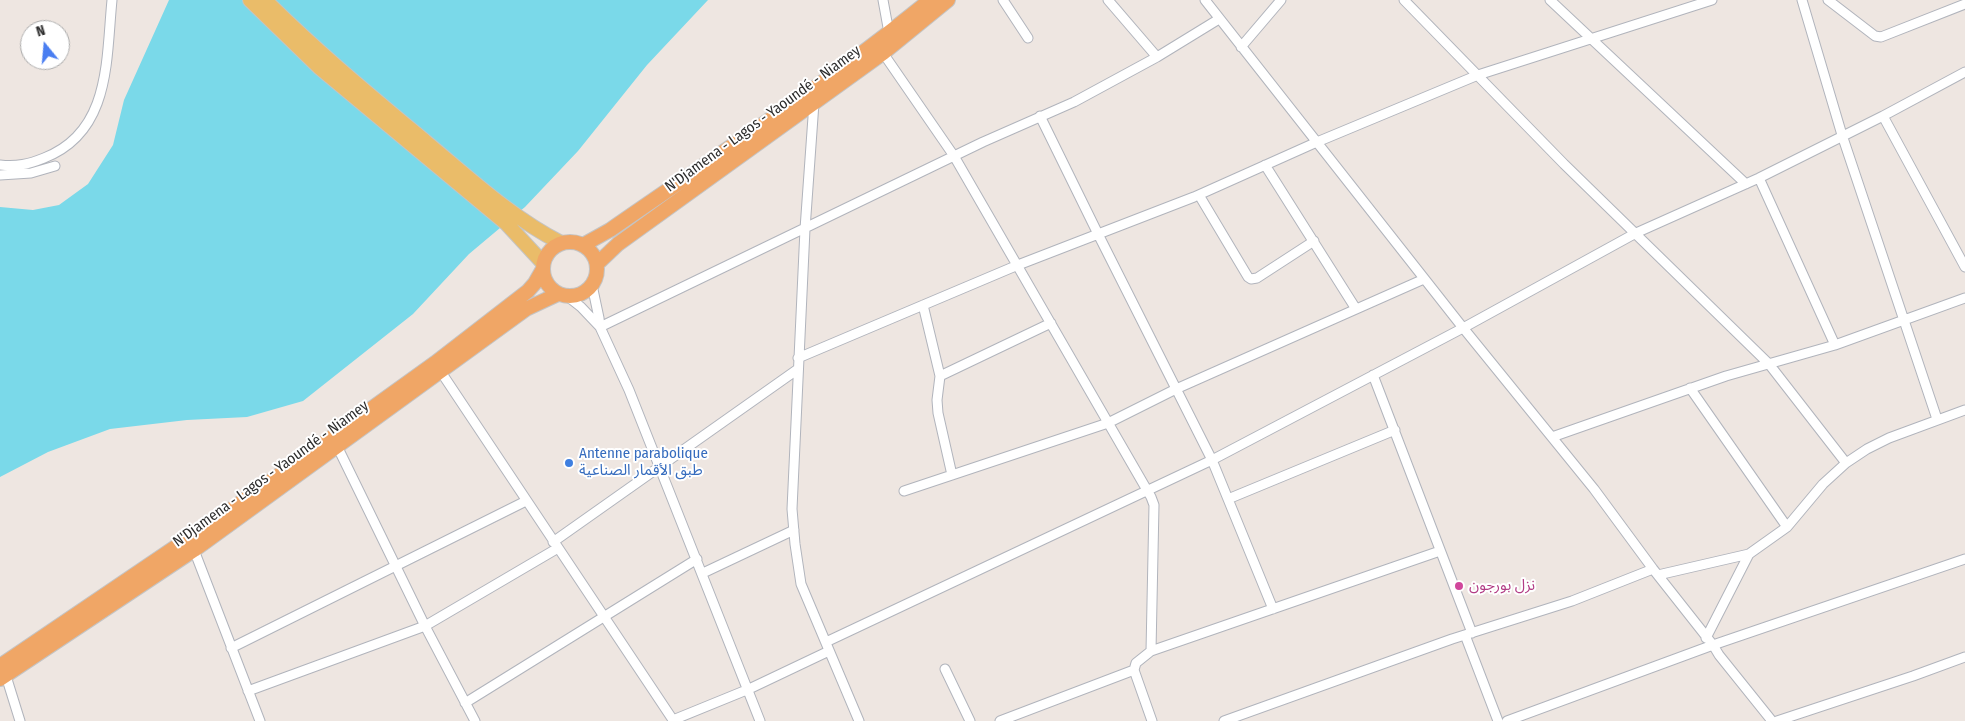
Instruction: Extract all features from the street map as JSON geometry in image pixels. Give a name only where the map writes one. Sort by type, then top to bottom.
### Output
[{"type":"highway","name":"N'Djamena - Lagos - Yaoundé - Niamey","points":[[583,245],[610,230],[815,88],[930,0]]},
{"type":"highway","name":"N'Djamena - Lagos - Yaoundé - Niamey","points":[[597,264],[618,244],[883,53],[948,0]]},
{"type":"highway","points":[[572,242],[583,245],[592,252],[597,264],[597,275],[592,285],[584,292],[562,295],[548,285],[543,266],[548,253],[561,243],[572,242]]},
{"type":"highway","name":"N'Djamena - Lagos - Yaoundé - Niamey","points":[[2,674],[141,578],[236,506],[435,363],[528,291],[535,283],[543,266]]},
{"type":"highway","name":"N'Djamena - Lagos - Yaoundé - Niamey","points":[[141,578],[194,550],[441,372],[526,308],[562,295]]},
{"type":"main road","points":[[250,0],[319,67],[506,223],[528,245],[543,266]]},
{"type":"main road","points":[[265,0],[327,59],[446,159],[522,221],[561,243]]},
{"type":"street","points":[[0,165],[12,167],[27,164],[58,152],[81,132],[97,108],[103,86],[112,0]]},
{"type":"street","points":[[883,0],[889,33]]},
{"type":"street","points":[[1003,0],[1028,38]]},
{"type":"street","points":[[1108,0],[1157,57]]},
{"type":"street","points":[[1205,0],[1424,279],[1552,437],[1772,721]]},
{"type":"street","points":[[1241,47],[1281,0]]},
{"type":"street","points":[[1404,0],[1564,164],[1769,364],[1846,463]]},
{"type":"street","points":[[1550,0],[1746,184]]},
{"type":"street","points":[[798,358],[1018,265],[1199,195],[1317,142],[1478,75],[1591,39],[1683,4],[1712,0]]},
{"type":"street","points":[[1802,0],[1842,136],[1937,419]]},
{"type":"street","points":[[1828,0],[1875,36],[1881,37],[1965,4]]},
{"type":"street","points":[[600,327],[954,156],[1074,102],[1157,57],[1219,18]]},
{"type":"street","points":[[883,53],[954,156],[1148,490],[1154,506],[1152,651]]},
{"type":"street","points":[[826,642],[1212,460],[1463,328],[1636,233],[1759,178],[1883,116],[1965,72]]},
{"type":"street","points":[[814,103],[804,229],[792,509],[801,584],[859,721]]},
{"type":"street","points":[[1040,116],[1212,460],[1273,609]]},
{"type":"street","points":[[1883,116],[1965,267]]},
{"type":"street","points":[[1265,165],[1356,309]]},
{"type":"street","points":[[0,175],[31,173],[55,166]]},
{"type":"street","points":[[1759,178],[1835,346]]},
{"type":"street","points":[[1199,195],[1248,278],[1251,280],[1314,241]]},
{"type":"street","points":[[904,491],[1108,423],[1176,389],[1424,279]]},
{"type":"street","points":[[592,285],[600,327],[629,390],[698,559],[760,721]]},
{"type":"street","points":[[562,295],[581,307],[600,327]]},
{"type":"street","points":[[1552,437],[1726,376],[1835,346],[1965,298]]},
{"type":"street","points":[[923,305],[940,376],[937,400],[938,412],[952,475]]},
{"type":"street","points":[[940,376],[1051,323]]},
{"type":"street","points":[[248,691],[426,626],[555,545],[660,466],[798,369]]},
{"type":"street","points":[[441,372],[605,617],[672,721],[749,689],[829,651]]},
{"type":"street","points":[[1373,375],[1440,550],[1498,721]]},
{"type":"street","points":[[1690,388],[1787,527]]},
{"type":"street","points":[[1224,721],[1468,634],[1656,572],[1749,554],[1787,527],[1823,484],[1846,463],[1867,449],[1889,438],[1965,410]]},
{"type":"street","points":[[1228,499],[1395,430]]},
{"type":"street","points":[[337,446],[475,721]]},
{"type":"street","points":[[231,648],[397,567],[526,501]]},
{"type":"street","points":[[703,572],[794,530]]},
{"type":"street","points":[[194,550],[260,721]]},
{"type":"street","points":[[1152,721],[1134,670],[1136,664],[1152,651],[1440,550]]},
{"type":"street","points":[[1706,638],[1749,554]]},
{"type":"street","points":[[466,703],[698,559]]},
{"type":"street","points":[[1507,721],[1713,645],[1965,560]]},
{"type":"street","points":[[1776,721],[1965,657]]},
{"type":"street","points":[[945,669],[970,721]]},
{"type":"street","points":[[1000,721],[1134,670]]},
{"type":"street","points":[[2,674],[20,721]]},
{"type":"water","points":[[169,0],[708,0],[647,65],[578,151],[525,207],[469,254],[413,314],[303,401],[247,417],[187,420],[110,429],[48,452],[0,477],[0,207],[33,210],[59,205],[88,184],[113,145],[124,100]]},
{"type":"place","name":"Antenne parabolique طبق الأقمار الصناعية","points":[[569,463]]},
{"type":"place","name":"نزل بورجون","points":[[1459,586]]}]
